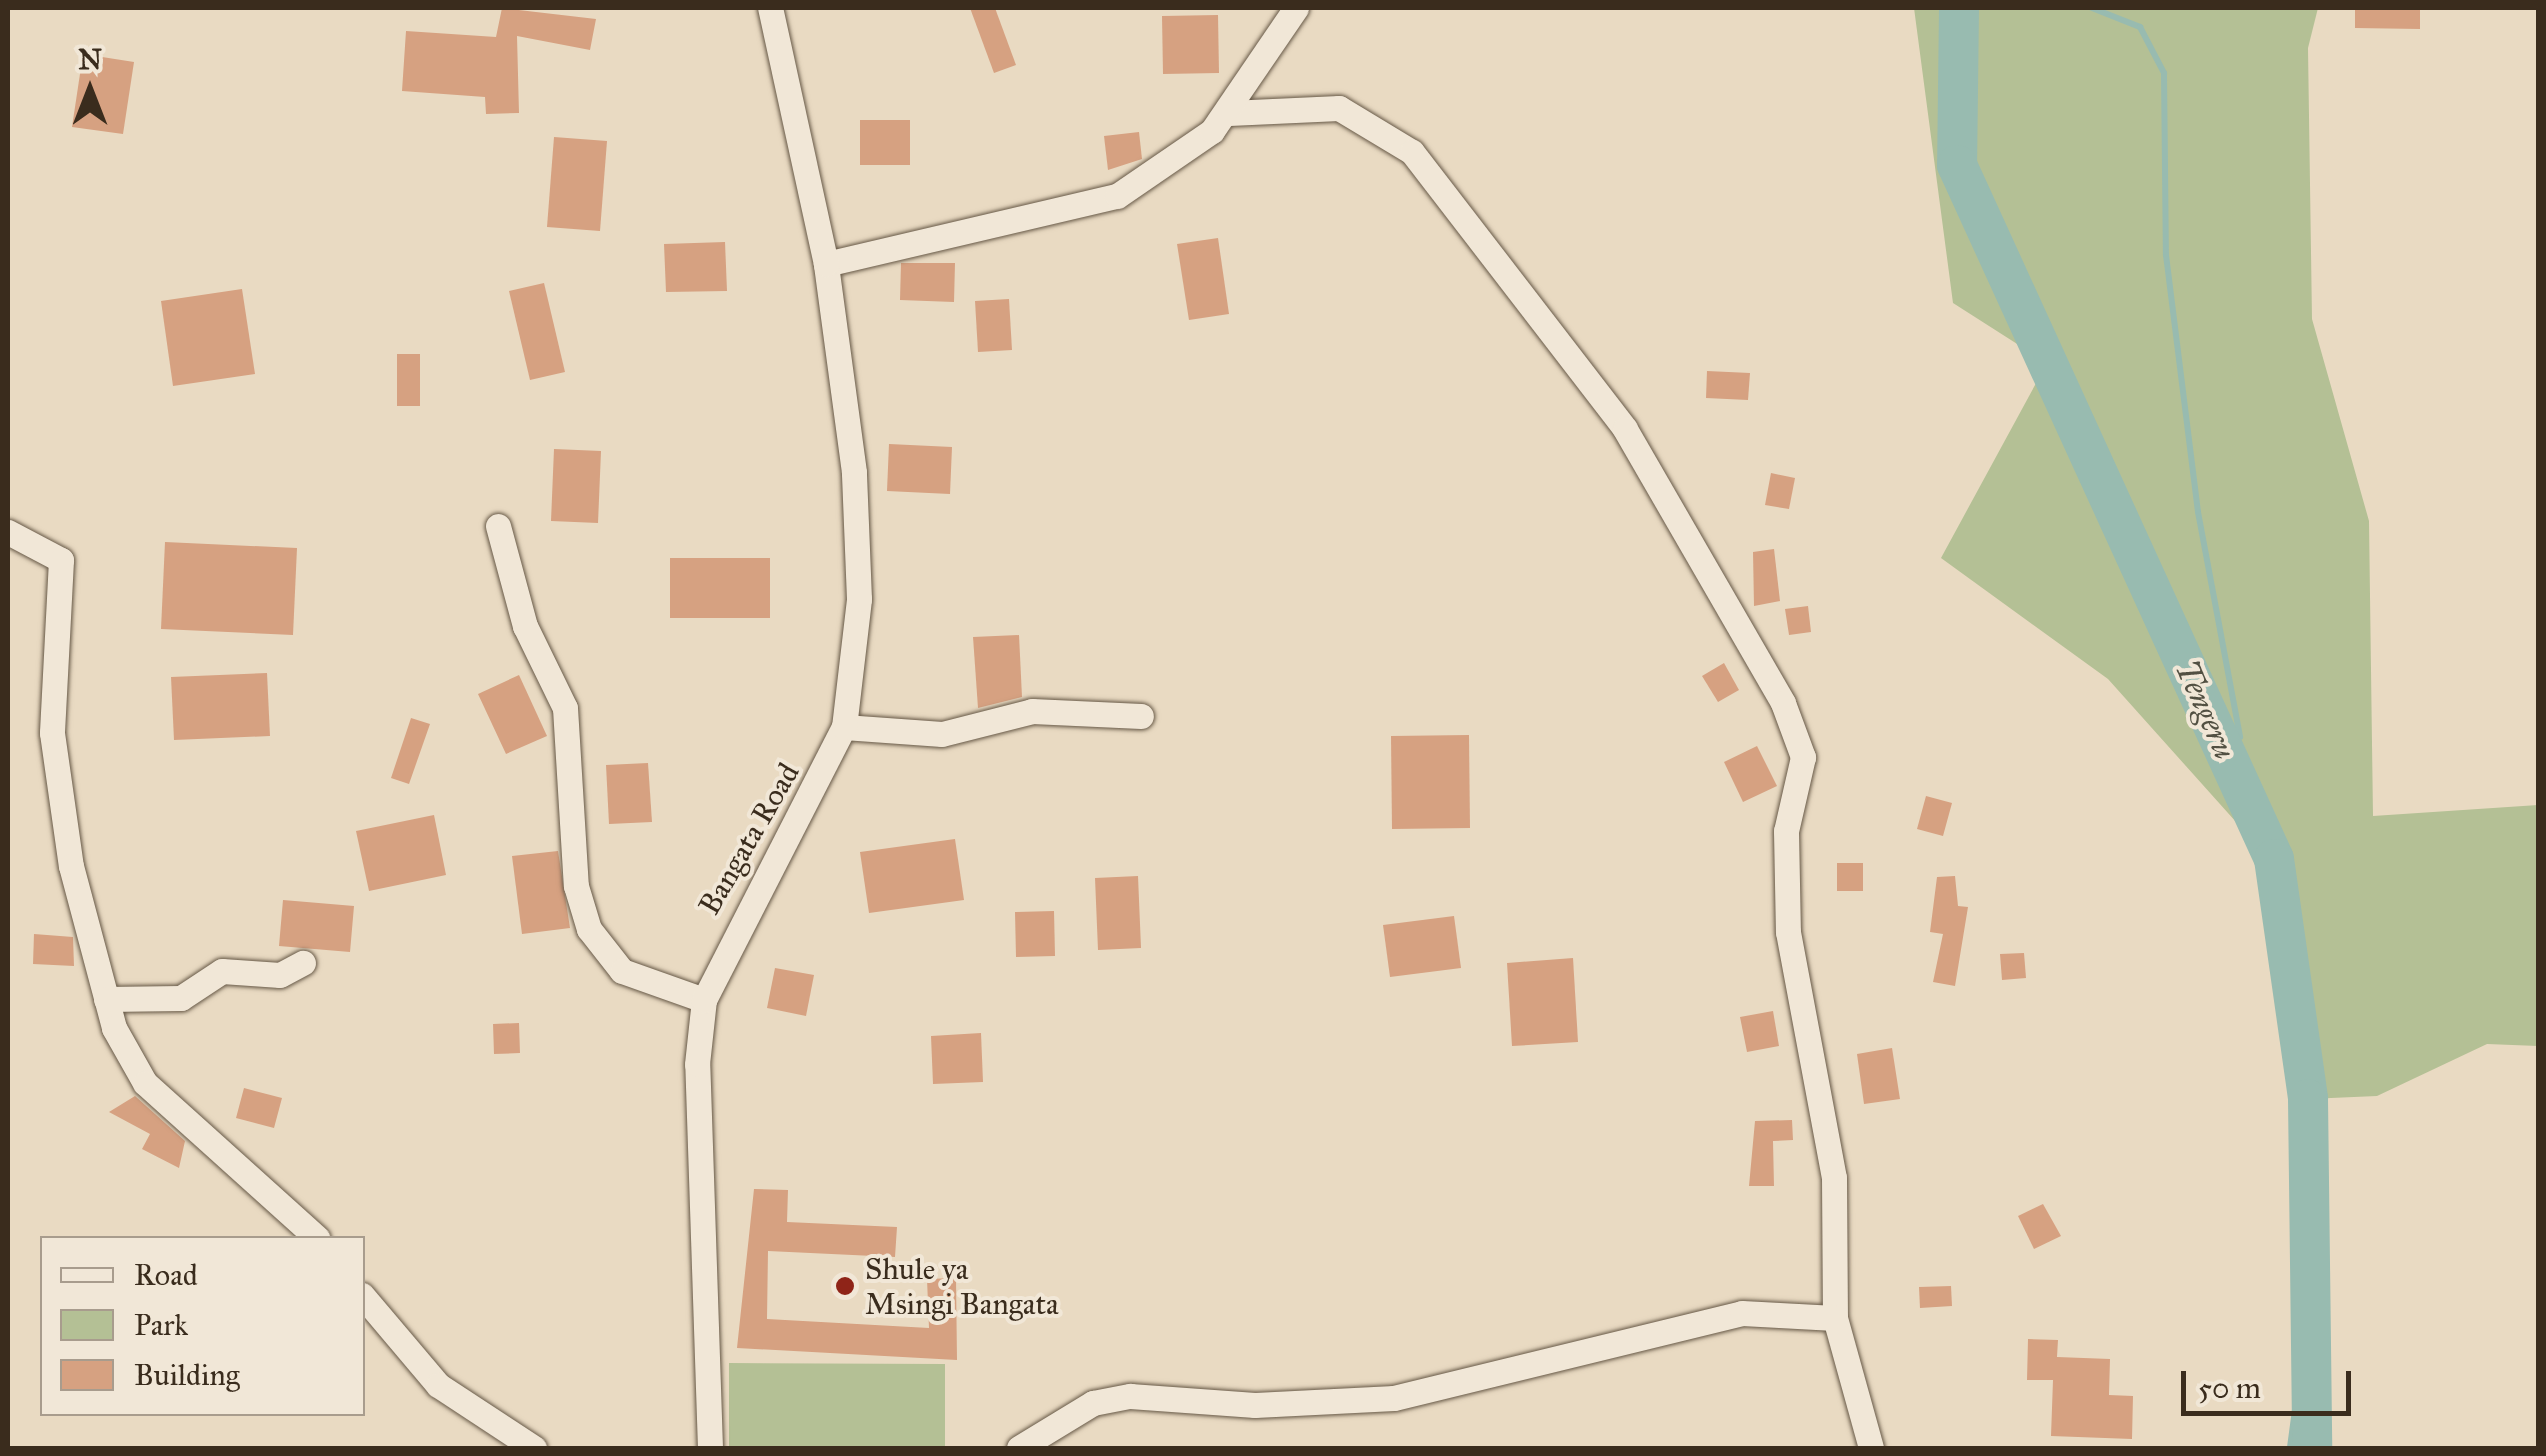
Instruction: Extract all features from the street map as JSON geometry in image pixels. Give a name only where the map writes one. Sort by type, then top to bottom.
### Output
[{"type":"street","name":"Bangata Road","points":[[710,1448],[697,1064],[704,1000],[721,951],[844,727],[859,599],[854,472],[826,264],[770,8]]},
{"type":"street","points":[[826,264],[926,234],[1079,210],[1166,168],[1229,113],[1296,8]]},
{"type":"street","points":[[1229,113],[1339,108],[1412,152],[1625,429],[1752,640],[1802,746],[1782,884],[1834,1178],[1835,1318],[1871,1448]]},
{"type":"street","points":[[498,526],[519,607],[564,708],[576,886],[589,929],[622,970],[704,1000]]},
{"type":"street","points":[[8,532],[61,560],[52,732],[71,866],[106,999],[145,1083],[315,1236]]},
{"type":"street","points":[[844,727],[942,734],[1032,712],[1141,716]]},
{"type":"street","points":[[106,999],[181,998],[222,971],[280,975],[302,963]]},
{"type":"street","points":[[365,1298],[438,1386],[534,1448]]},
{"type":"street","points":[[1019,1448],[1077,1411],[1130,1396],[1359,1402],[1496,1378],[1742,1313],[1835,1318]]},
{"type":"green space","points":[[1914,8],[2318,8],[2308,48],[2312,319],[2369,521],[2373,816],[2538,805],[2538,1046],[2487,1044],[2377,1096],[2308,1099],[2262,851],[2108,679],[1941,558],[2047,363],[1953,303]]},
{"type":"green space","points":[[729,1363],[945,1364],[945,1448],[729,1448]]},
{"type":"building","points":[[502,8],[596,19],[590,50],[517,36],[519,113],[486,114],[485,97],[402,91],[406,31],[496,37]]},
{"type":"building","points":[[970,8],[995,8],[1016,65],[994,73]]},
{"type":"building","points":[[2355,8],[2420,8],[2420,29],[2355,28]]},
{"type":"building","points":[[1218,15],[1219,73],[1163,74],[1162,16]]},
{"type":"building","points":[[83,54],[134,62],[123,134],[72,127]]},
{"type":"building","points":[[860,120],[910,120],[910,165],[860,165]]},
{"type":"building","points":[[1139,132],[1142,159],[1108,170],[1104,136]]},
{"type":"building","points":[[554,137],[607,141],[600,231],[547,227]]},
{"type":"building","points":[[1218,238],[1229,314],[1189,320],[1177,244]]},
{"type":"building","points":[[725,242],[727,291],[666,292],[664,244]]},
{"type":"building","points":[[901,263],[955,263],[954,302],[900,300]]},
{"type":"building","points":[[544,283],[565,372],[530,380],[509,291]]},
{"type":"building","points":[[242,289],[255,374],[173,386],[161,301]]},
{"type":"building","points":[[1009,299],[1012,350],[978,352],[975,301]]},
{"type":"building","points":[[397,354],[420,354],[420,406],[397,406]]},
{"type":"building","points":[[1707,371],[1750,373],[1748,400],[1706,398]]},
{"type":"building","points":[[889,444],[952,447],[950,494],[887,491]]},
{"type":"building","points":[[554,449],[601,451],[598,523],[551,521]]},
{"type":"building","points":[[1771,473],[1795,478],[1789,509],[1765,505]]},
{"type":"building","points":[[165,542],[297,548],[293,635],[161,629]]},
{"type":"building","points":[[1774,549],[1780,601],[1754,606],[1753,552]]},
{"type":"building","points":[[670,558],[770,558],[770,618],[670,618]]},
{"type":"building","points":[[1808,606],[1811,632],[1789,635],[1785,609]]},
{"type":"building","points":[[1019,635],[1022,697],[978,708],[973,637]]},
{"type":"building","points":[[1724,663],[1739,690],[1718,702],[1702,676]]},
{"type":"building","points":[[267,673],[270,736],[174,740],[171,677]]},
{"type":"building","points":[[519,675],[547,736],[506,754],[478,694]]},
{"type":"building","points":[[411,718],[430,724],[409,784],[391,778]]},
{"type":"building","points":[[1469,735],[1470,828],[1392,829],[1391,736]]},
{"type":"building","points":[[1757,746],[1777,786],[1743,802],[1724,762]]},
{"type":"building","points":[[648,763],[652,822],[609,824],[606,765]]},
{"type":"building","points":[[1926,796],[1952,803],[1943,836],[1917,829]]},
{"type":"building","points":[[434,815],[446,875],[369,891],[356,831]]},
{"type":"building","points":[[955,839],[964,900],[869,913],[860,852]]},
{"type":"building","points":[[558,851],[570,928],[522,934],[512,856]]},
{"type":"building","points":[[1837,863],[1863,863],[1863,891],[1837,891]]},
{"type":"building","points":[[1138,876],[1141,948],[1098,950],[1095,878]]},
{"type":"building","points":[[1955,876],[1958,906],[1968,907],[1955,986],[1933,982],[1943,934],[1930,932],[1937,877]]},
{"type":"building","points":[[283,900],[354,906],[350,952],[279,946]]},
{"type":"building","points":[[1054,911],[1055,956],[1016,957],[1015,912]]},
{"type":"building","points":[[1454,916],[1461,968],[1390,977],[1383,925]]},
{"type":"building","points":[[34,934],[73,937],[74,966],[33,964]]},
{"type":"building","points":[[2024,953],[2026,978],[2002,980],[2000,954]]},
{"type":"building","points":[[1573,958],[1578,1042],[1512,1046],[1507,963]]},
{"type":"building","points":[[775,968],[814,975],[806,1016],[767,1008]]},
{"type":"building","points":[[1773,1011],[1779,1046],[1747,1052],[1740,1017]]},
{"type":"building","points":[[519,1023],[520,1053],[494,1054],[493,1024]]},
{"type":"building","points":[[981,1033],[983,1082],[933,1084],[931,1036]]},
{"type":"building","points":[[1892,1048],[1900,1099],[1864,1104],[1857,1054]]},
{"type":"building","points":[[244,1088],[282,1098],[274,1128],[236,1118]]},
{"type":"building","points":[[135,1096],[185,1141],[179,1168],[142,1149],[150,1134],[109,1112]]},
{"type":"building","points":[[1792,1120],[1793,1140],[1773,1141],[1774,1186],[1749,1186],[1755,1121]]},
{"type":"building","points":[[754,1189],[788,1190],[787,1222],[897,1227],[895,1257],[768,1251],[767,1319],[929,1328],[927,1279],[956,1278],[957,1360],[737,1348]]},
{"type":"building","points":[[2043,1204],[2061,1236],[2034,1249],[2018,1216]]},
{"type":"building","points":[[1951,1286],[1952,1306],[1920,1308],[1919,1287]]},
{"type":"building","points":[[2028,1339],[2058,1340],[2057,1357],[2110,1359],[2109,1395],[2133,1396],[2132,1439],[2051,1436],[2053,1380],[2027,1380]]},
{"type":"waterway","name":"Tengeru","points":[[1959,8],[1957,165],[2274,859],[2308,1099],[2312,1448]]},
{"type":"waterway","points":[[2092,8],[2140,27],[2164,73],[2166,255],[2198,512],[2240,737]]},
{"type":"waterway","points":[[2272,903],[2325,1185],[2290,1448]]},
{"type":"place","name":"Shule ya Msingi Bangata","points":[[845,1286]]}]
